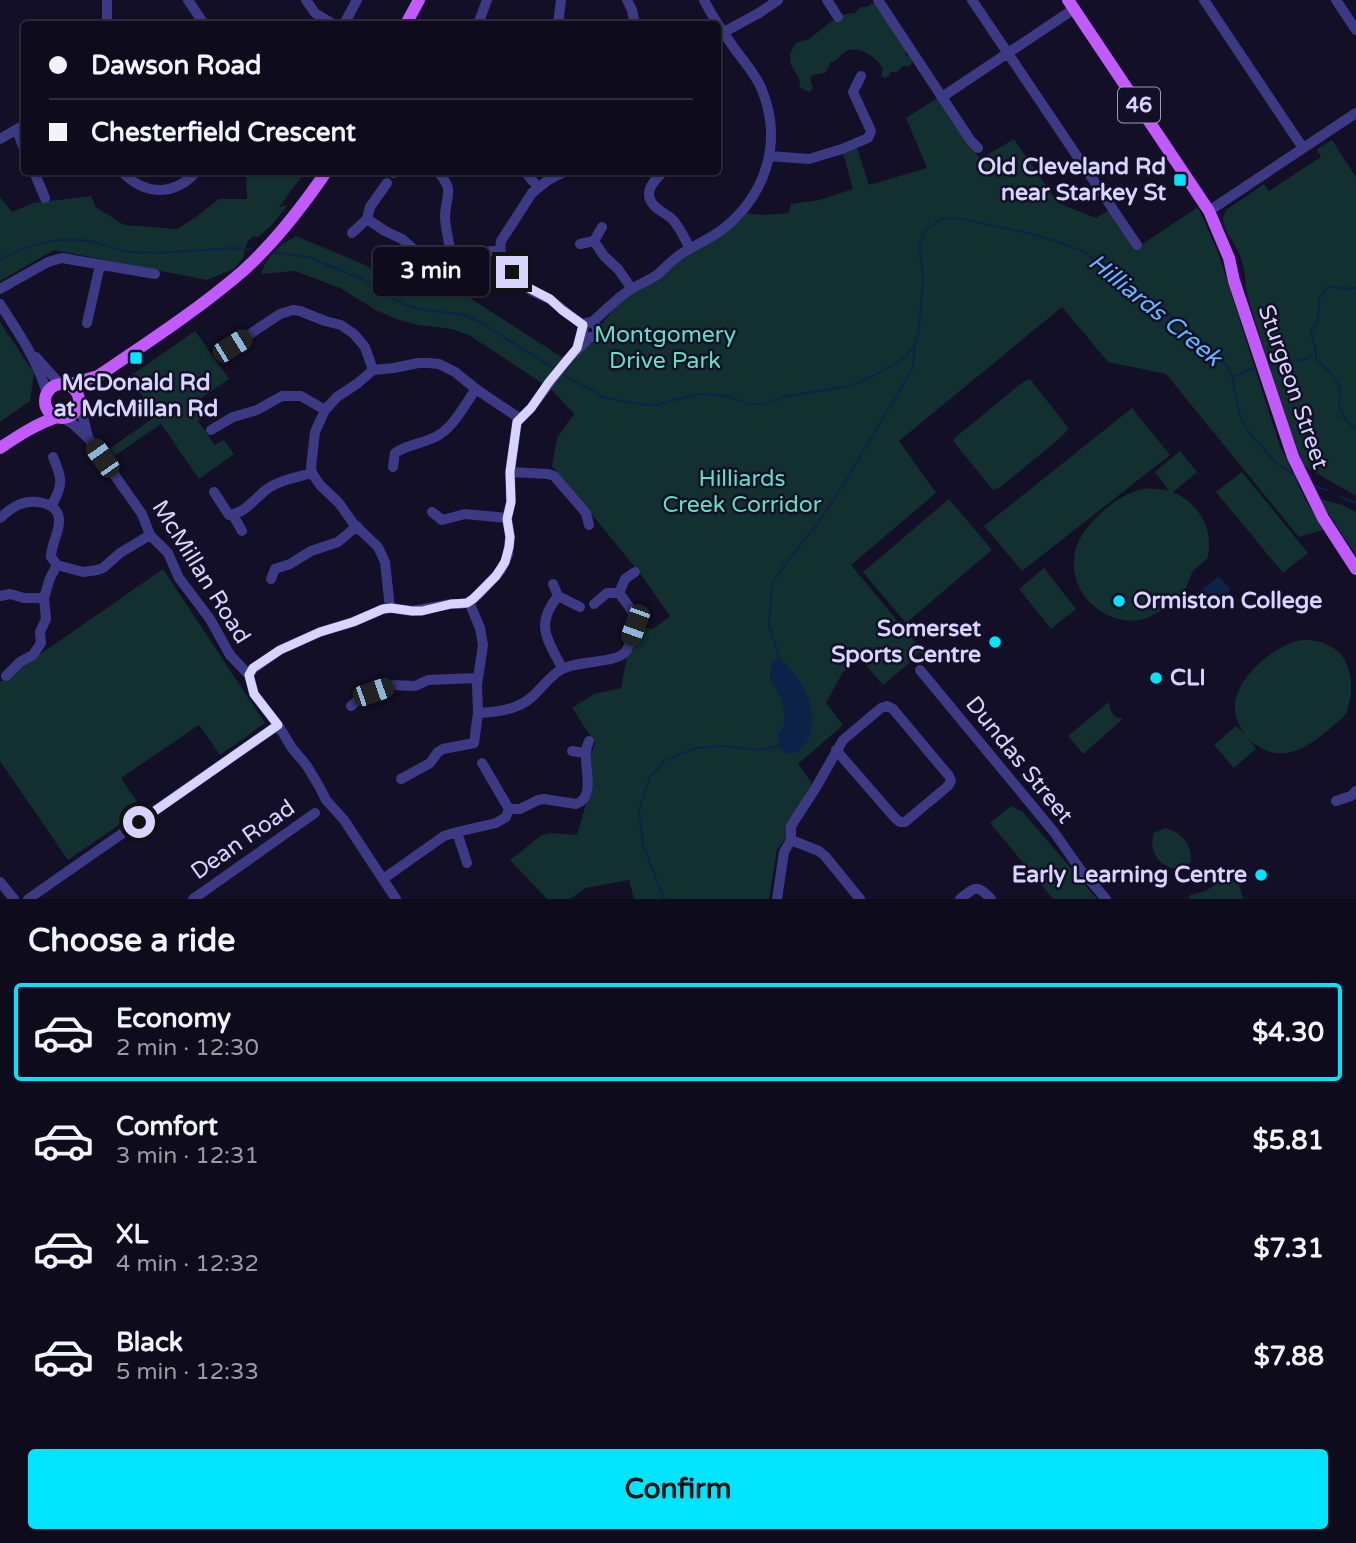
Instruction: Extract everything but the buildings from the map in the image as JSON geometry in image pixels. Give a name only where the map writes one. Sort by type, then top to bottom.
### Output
[{"type":"main road","points":[[408,21],[419,0]]},
{"type":"main road","name":"46","points":[[1071,4],[1209,211]]},
{"type":"main road","points":[[19,435],[37,415],[50,389],[98,376],[216,293],[253,261],[299,209],[324,175]]},
{"type":"main road","name":"Sturgeon Street","points":[[1209,211],[1229,258],[1234,281],[1293,457],[1311,497],[1356,569]]},
{"type":"main road","points":[[0,448],[43,422],[69,417],[98,376]]},
{"type":"main road","points":[[64,385],[75,391],[78,405]]},
{"type":"main road","points":[[46,398],[49,412],[60,418]]},
{"type":"street","points":[[107,0],[107,21]]},
{"type":"street","points":[[188,0],[202,21]]},
{"type":"street","points":[[306,0],[315,13],[328,21]]},
{"type":"street","points":[[346,21],[357,0]]},
{"type":"street","points":[[479,21],[487,0]]},
{"type":"street","points":[[558,21],[561,0]]},
{"type":"street","points":[[627,0],[634,21]]},
{"type":"street","points":[[704,0],[717,21]]},
{"type":"street","points":[[724,32],[778,0]]},
{"type":"street","points":[[827,0],[838,17]]},
{"type":"street","points":[[878,0],[978,148]]},
{"type":"street","points":[[972,0],[1137,245]]},
{"type":"street","points":[[1204,0],[1303,148]]},
{"type":"street","points":[[1336,0],[1356,30]]},
{"type":"street","points":[[942,97],[1007,54],[1071,4]]},
{"type":"street","points":[[249,675],[256,673],[287,648],[320,632],[390,608],[422,611],[469,602],[496,576],[508,555],[510,472],[514,434],[519,418],[531,408],[589,329],[624,293],[650,279],[679,255],[724,228],[746,206],[759,185],[770,156],[770,123],[763,91],[721,27]]},
{"type":"street","points":[[853,92],[861,76]]},
{"type":"street","points":[[770,156],[809,159],[868,138],[871,131],[853,92]]},
{"type":"street","points":[[841,93],[853,92]]},
{"type":"street","points":[[1209,211],[1356,113]]},
{"type":"street","points":[[0,139],[21,128]]},
{"type":"street","points":[[35,175],[45,198]]},
{"type":"street","points":[[126,175],[135,183],[159,190],[184,183],[193,175]]},
{"type":"street","points":[[441,175],[449,191],[445,214],[450,251]]},
{"type":"street","points":[[528,175],[538,187]]},
{"type":"street","points":[[559,175],[538,187],[521,207],[501,241],[500,250],[512,272],[523,283],[550,299],[589,329]]},
{"type":"street","points":[[660,175],[652,184],[649,196],[651,202],[672,219],[690,249]]},
{"type":"street","points":[[352,233],[367,219],[370,207],[383,186]]},
{"type":"street","points":[[367,219],[422,254],[500,250]]},
{"type":"street","points":[[580,244],[594,241],[602,227]]},
{"type":"street","points":[[594,241],[632,289]]},
{"type":"street","points":[[0,289],[57,258],[155,274]]},
{"type":"street","points":[[88,323],[100,265]]},
{"type":"street","points":[[141,286],[144,272]]},
{"type":"street","points":[[0,304],[41,373],[46,398]]},
{"type":"street","points":[[89,310],[102,311]]},
{"type":"street","points":[[228,345],[274,311],[300,311],[348,329],[365,347],[373,370]]},
{"type":"street","points":[[30,351],[64,385]]},
{"type":"street","points":[[390,608],[382,554],[312,473],[315,432],[324,410],[373,370],[418,363],[439,364],[455,372],[519,418]]},
{"type":"street","points":[[395,453],[434,438],[446,430],[476,389]]},
{"type":"street","points":[[211,430],[233,417],[257,410],[282,396],[301,396],[324,410]]},
{"type":"street","name":"McMillan Road","points":[[78,405],[89,439]]},
{"type":"street","name":"McMillan Road","points":[[60,418],[74,424],[89,439],[142,514],[150,535],[168,553],[179,578],[211,619],[230,655],[249,675],[254,694],[307,766],[326,800],[344,820],[396,899]]},
{"type":"street","points":[[385,445],[395,453]]},
{"type":"street","points":[[393,467],[395,453]]},
{"type":"street","points":[[51,506],[60,488],[60,473],[52,461]]},
{"type":"street","points":[[510,472],[554,476],[586,513],[589,525]]},
{"type":"street","points":[[233,515],[247,507],[271,486],[312,473]]},
{"type":"street","points":[[214,492],[242,531]]},
{"type":"street","points":[[0,518],[12,508],[24,503],[48,504],[60,517],[51,557],[58,565],[83,572],[103,568],[120,553],[150,535]]},
{"type":"street","points":[[432,513],[442,520],[465,514],[507,519]]},
{"type":"street","points":[[439,531],[442,520]]},
{"type":"street","points":[[272,570],[290,564],[311,551],[338,542],[356,526]]},
{"type":"street","points":[[6,676],[20,662],[47,643],[40,632],[46,619],[44,598],[50,578],[58,565]]},
{"type":"street","points":[[620,593],[625,579],[635,572]]},
{"type":"street","points":[[553,584],[558,596],[580,607]]},
{"type":"street","points":[[594,604],[607,593],[620,593]]},
{"type":"street","points":[[478,713],[505,710],[524,703],[562,668],[616,658],[624,654],[636,620],[620,593]]},
{"type":"street","points":[[0,596],[10,594],[24,598],[44,598]]},
{"type":"street","points":[[558,596],[547,613],[545,631],[549,645],[562,668]]},
{"type":"street","points":[[401,779],[430,763],[443,749],[474,743],[482,637],[469,602]]},
{"type":"street","name":"Dundas Street","points":[[920,670],[1106,899]]},
{"type":"street","points":[[351,706],[361,697],[391,685],[415,686],[428,680],[477,678]]},
{"type":"street","points":[[777,899],[784,852],[791,840],[791,826],[815,789],[836,750],[843,740],[881,708],[887,706],[893,709],[951,781],[905,822],[900,822],[836,750]]},
{"type":"street","points":[[28,899],[278,725]]},
{"type":"street","points":[[509,809],[544,799],[581,803],[588,777],[585,753],[589,741]]},
{"type":"street","points":[[572,751],[585,753]]},
{"type":"street","points":[[482,763],[509,809]]},
{"type":"street","points":[[1336,801],[1356,791]]},
{"type":"street","points":[[383,879],[444,836],[501,821],[509,809]]},
{"type":"street","name":"Dean Road","points":[[193,899],[315,813]]},
{"type":"street","points":[[457,832],[467,863]]},
{"type":"street","points":[[791,840],[825,856],[860,899]]},
{"type":"street","name":"Dundas Street","points":[[1062,843],[1114,899]]},
{"type":"street","points":[[0,883],[14,899]]},
{"type":"street","points":[[960,899],[978,888],[991,899]]},
{"type":"green space","points":[[872,3],[879,6],[906,49],[905,55],[910,57],[912,62],[910,66],[903,66],[885,78],[881,76],[883,69],[872,56],[850,50],[831,62],[825,73],[812,75],[810,80],[813,88],[809,92],[800,87],[799,78],[791,65],[790,53],[796,43],[809,39],[836,18],[855,13],[861,7]]},
{"type":"green space","name":"Hilliards Creek Corridor","points":[[939,97],[980,159],[1014,139],[1058,203],[1096,218],[1116,206],[1141,245],[1198,207],[1218,252],[1280,446],[1323,530],[1299,537],[1166,374],[1108,362],[1062,307],[899,441],[936,493],[851,565],[925,654],[918,653],[883,685],[860,658],[843,672],[826,703],[843,725],[798,764],[813,785],[777,850],[769,899],[634,899],[629,880],[585,888],[570,899],[547,899],[510,860],[542,835],[577,835],[591,787],[591,755],[595,743],[572,708],[594,694],[621,688],[627,657],[638,627],[653,629],[670,616],[639,572],[552,466],[557,438],[574,414],[551,389],[469,335],[452,329],[396,319],[340,288],[295,271],[261,274],[263,268],[274,252],[296,236],[363,264],[414,292],[467,296],[571,363],[599,335],[602,324],[618,303],[686,256],[721,236],[746,213],[789,213],[791,204],[819,200],[853,189],[843,153],[857,148],[869,185],[927,168],[906,118]]},
{"type":"green space","points":[[1332,140],[1356,177],[1356,496],[1304,466],[1289,435],[1246,291],[1242,263],[1223,221],[1226,210],[1264,184],[1269,191],[1321,157],[1317,149]]},
{"type":"green space","points":[[246,175],[303,175],[279,207],[288,205],[270,227],[258,237],[253,236],[247,243],[243,258],[234,269],[207,280],[54,250],[0,281],[0,197],[12,212],[33,203],[91,196],[96,207],[124,225],[177,229],[219,199],[247,199]]},
{"type":"green space","points":[[0,322],[34,373],[30,401],[0,422]]},
{"type":"green space","points":[[195,331],[229,379],[197,401],[207,415],[198,421],[215,445],[224,440],[234,454],[199,479],[161,424],[110,459],[105,452],[156,416],[129,377]]},
{"type":"green space","points":[[1030,379],[1069,429],[1002,486],[993,490],[953,441]]},
{"type":"green space","points":[[1132,408],[1170,455],[1022,571],[984,526]]},
{"type":"green space","points":[[1180,451],[1197,472],[1173,492],[1198,511],[1206,525],[1208,558],[1192,573],[1183,592],[1157,613],[1138,620],[1117,619],[1093,605],[1079,587],[1074,566],[1078,543],[1096,518],[1124,496],[1142,489],[1169,491],[1155,472]]},
{"type":"green space","points":[[1242,472],[1308,553],[1283,573],[1216,492]]},
{"type":"green space","points":[[1318,498],[1356,512],[1356,555]]},
{"type":"green space","points":[[949,499],[992,550],[906,623],[863,572]]},
{"type":"green space","points":[[1044,568],[1076,609],[1051,629],[1019,589]]},
{"type":"green space","points":[[163,569],[265,723],[220,755],[199,725],[121,778],[142,809],[68,860],[0,761],[0,682]]},
{"type":"green space","points":[[1296,641],[1322,642],[1335,649],[1347,664],[1351,694],[1346,713],[1313,742],[1295,751],[1267,751],[1248,739],[1256,749],[1234,768],[1214,745],[1236,726],[1244,733],[1235,711],[1240,687],[1255,667],[1274,652]]},
{"type":"green space","points":[[1109,702],[1113,714],[1123,719],[1083,754],[1068,736]]},
{"type":"green space","points":[[1011,806],[1023,812],[1097,899],[1053,899],[990,823]]},
{"type":"green space","points":[[1165,828],[1181,836],[1188,845],[1191,862],[1183,867],[1168,867],[1156,857],[1152,842],[1154,833]]},
{"type":"green space","points":[[1237,876],[1243,899],[1189,899],[1190,895],[1206,891],[1217,883],[1227,883]]},
{"type":"water","points":[[1219,576],[1231,590],[1212,605],[1200,591]]},
{"type":"water","points":[[780,659],[802,685],[812,713],[808,740],[795,752],[786,754],[778,746],[778,735],[785,715],[781,699],[770,678],[772,661]]},
{"type":"waterway","name":"Hilliards Creek","points":[[780,660],[769,625],[772,583],[816,526],[843,485],[913,368],[923,275],[919,247],[926,229],[942,219],[963,219],[1027,233],[1084,252],[1186,327],[1227,366],[1246,429],[1275,462],[1297,477]]},
{"type":"waterway","points":[[0,260],[22,249],[58,240],[82,240],[145,253],[251,249]]},
{"type":"waterway","points":[[273,252],[308,257],[364,280],[403,304],[418,309],[464,315],[480,322],[556,370]]},
{"type":"waterway","points":[[1356,288],[1330,286],[1325,290],[1319,300],[1317,320],[1310,333],[1316,348],[1316,360],[1330,372],[1340,388],[1339,405],[1344,418],[1356,430]]},
{"type":"waterway","points":[[560,373],[594,390],[602,397],[639,404],[655,405],[698,394],[717,395],[748,404],[763,404],[788,396],[850,386],[906,357],[914,345]]},
{"type":"waterway","points":[[1280,361],[1304,359],[1315,349]]},
{"type":"waterway","points":[[1269,364],[1276,362]]},
{"type":"waterway","points":[[1233,377],[1254,368]]},
{"type":"waterway","name":"Hilliards Creek","points":[[1314,486],[1327,490]]},
{"type":"waterway","name":"Hilliards Creek","points":[[1341,497],[1356,503]]},
{"type":"waterway","name":"Hilliards Creek","points":[[664,899],[643,845],[639,811],[649,779],[665,760],[697,748],[726,746],[760,750],[779,746]]},
{"type":"place","name":"Old Cleveland Rd near Starkey St","points":[[1180,180]]},
{"type":"place","name":"McDonald Rd at McMillan Rd","points":[[136,358]]},
{"type":"place","name":"Ormiston College","points":[[1119,601]]},
{"type":"place","name":"Somerset Sports Centre","points":[[995,642]]},
{"type":"place","name":"CLI","points":[[1156,678]]},
{"type":"place","name":"Early Learning Centre","points":[[1261,875]]},
{"type":"route","points":[[139,822],[278,725],[254,694],[249,675],[253,668],[299,641],[383,609],[422,611],[467,603],[501,570],[509,547],[507,519],[511,502],[510,472],[517,422],[577,348],[583,325],[550,299],[529,288],[512,272]]},
{"type":"park label","name":"Montgomery Drive Park","points":[[665,348]]}]
